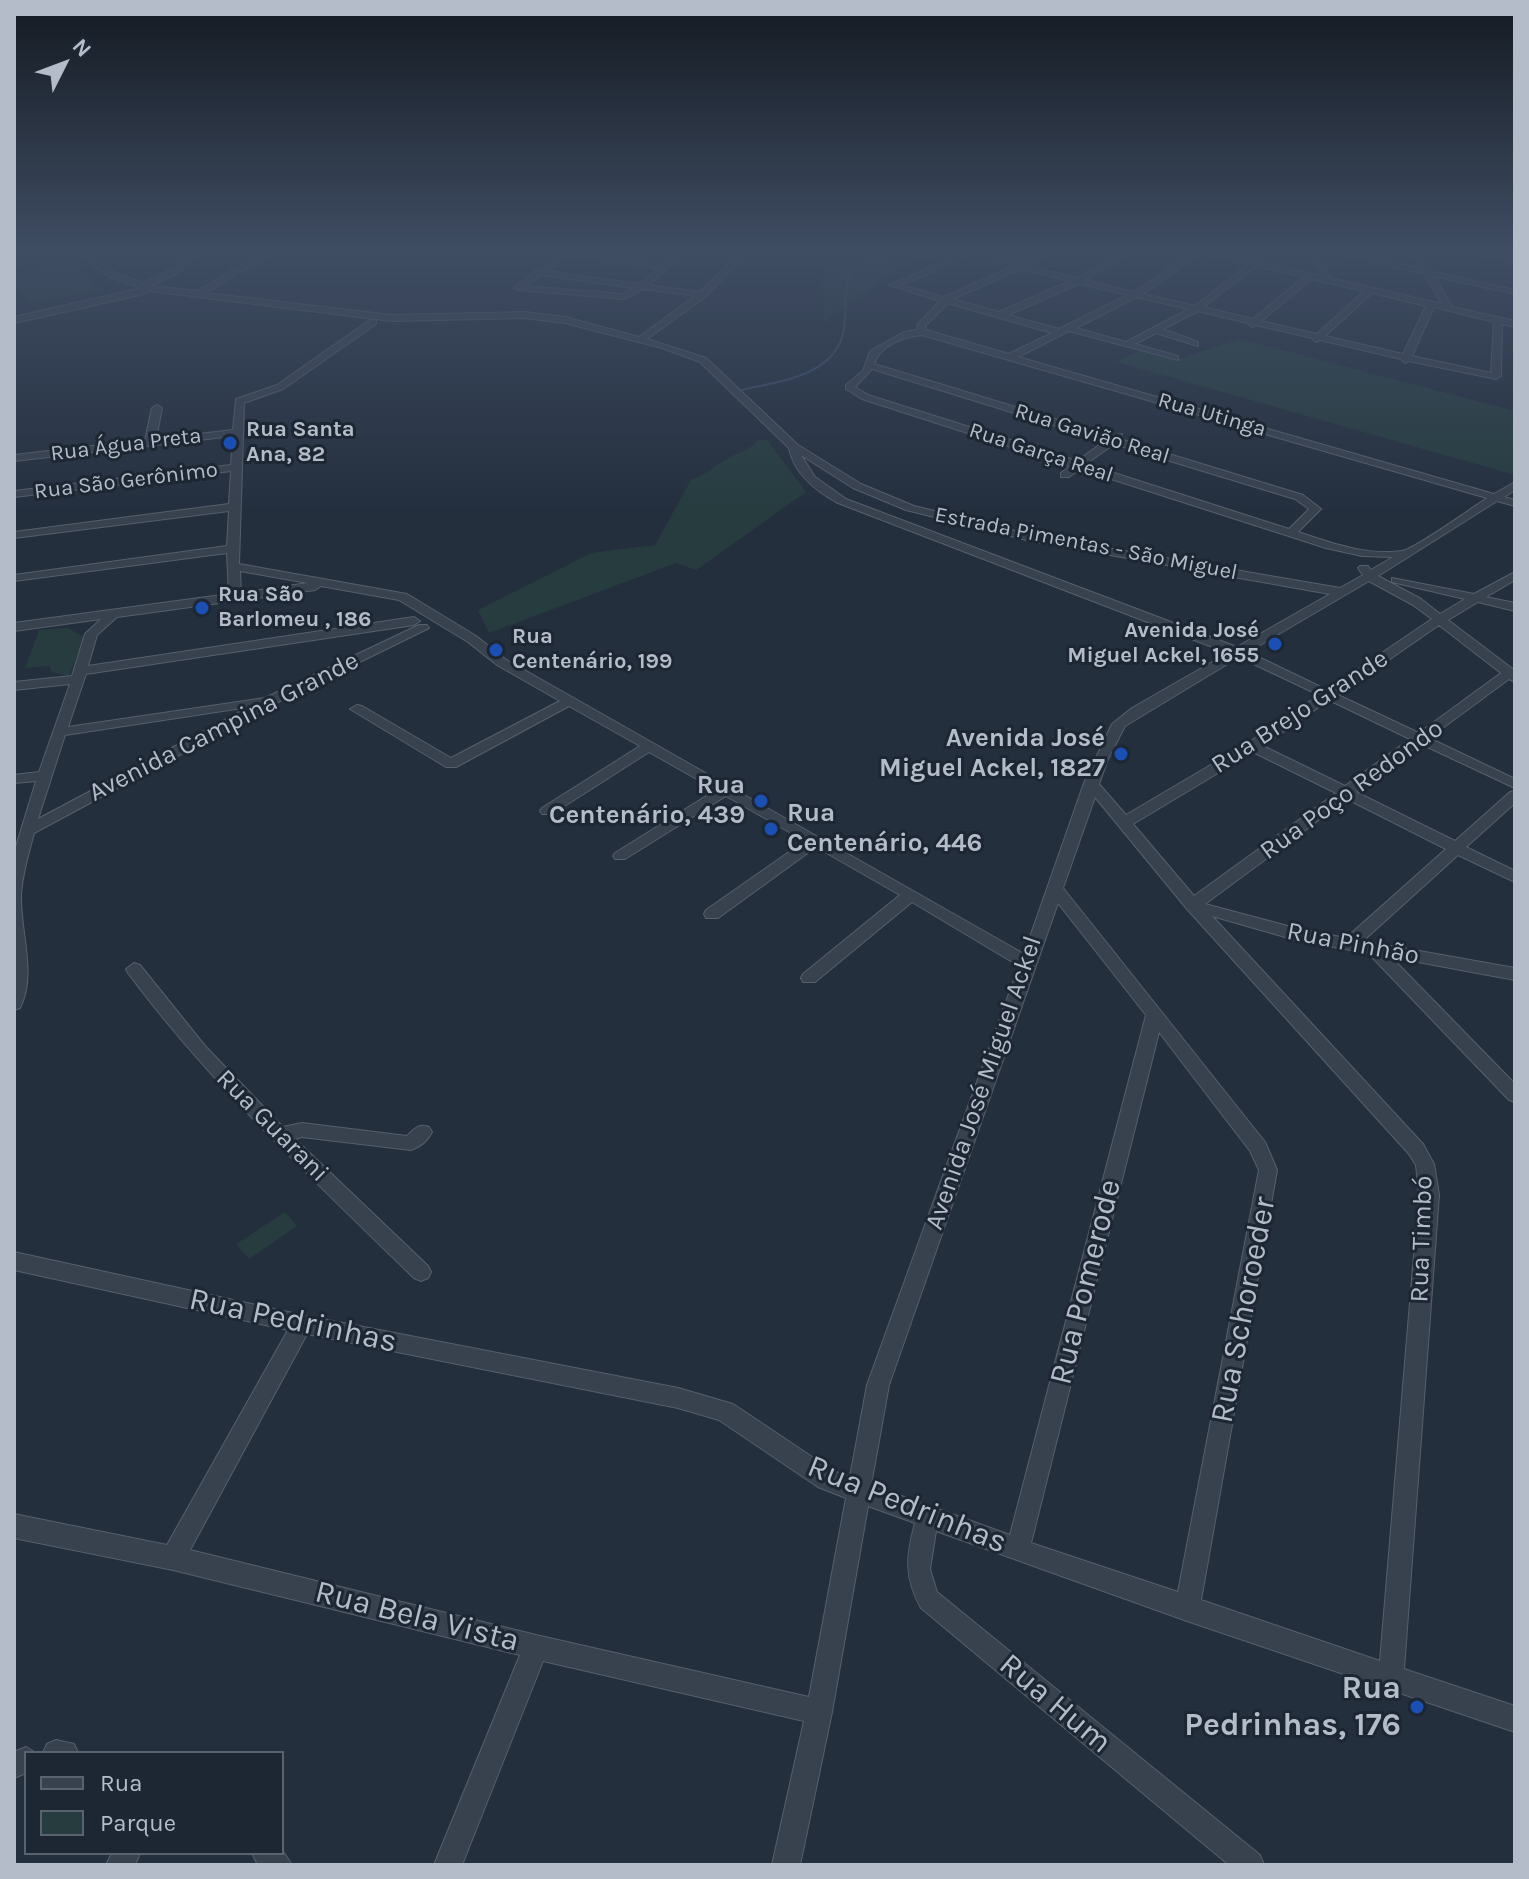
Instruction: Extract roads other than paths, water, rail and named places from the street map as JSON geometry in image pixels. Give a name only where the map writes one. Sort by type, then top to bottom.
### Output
[{"type":"street","points":[[235,597],[233,549],[241,398],[280,387],[351,338]]},
{"type":"street","name":"Estrada Pimentas - São Miguel","points":[[636,338],[703,360],[794,447],[883,498],[949,520],[1337,594]]},
{"type":"street","name":"Rua Garça Real","points":[[899,338],[873,353],[871,366],[850,391],[1330,546]]},
{"type":"street","name":"Rua Utinga","points":[[942,338],[1515,503]]},
{"type":"street","points":[[1010,357],[1047,338]]},
{"type":"street","points":[[1098,338],[1175,358]]},
{"type":"street","points":[[1128,344],[1141,338]]},
{"type":"street","points":[[1177,338],[1195,344]]},
{"type":"street","points":[[1310,338],[1487,376],[1496,376],[1497,338]]},
{"type":"street","points":[[1405,360],[1416,338]]},
{"type":"street","name":"Rua Gavião Real","points":[[871,366],[1313,504],[1315,513],[1292,532]]},
{"type":"street","points":[[150,442],[157,408]]},
{"type":"street","points":[[1065,475],[1123,431]]},
{"type":"street","name":"Rua Água Preta","points":[[14,458],[239,432]]},
{"type":"street","points":[[794,447],[794,455],[806,474],[842,501],[1238,652],[1515,784]]},
{"type":"street","name":"Rua São Gerônimo","points":[[14,494],[237,467]]},
{"type":"street","name":"Avenida José Miguel Ackel","points":[[786,1865],[819,1712],[878,1385],[1091,783],[1122,720],[1515,488]]},
{"type":"street","points":[[14,535],[235,507]]},
{"type":"street","points":[[1330,546],[1362,553],[1407,554]]},
{"type":"street","points":[[1330,546],[1359,561],[1372,574],[1402,587],[1515,607]]},
{"type":"street","points":[[14,578],[233,549]]},
{"type":"street","points":[[235,567],[383,591],[403,597],[426,622]]},
{"type":"street","name":"Rua Brejo Grande","points":[[1123,823],[1253,746],[1439,620],[1515,575]]},
{"type":"street","points":[[14,627],[329,584]]},
{"type":"street","points":[[1402,587],[1512,676]]},
{"type":"street","points":[[383,591],[426,622],[479,647],[648,747],[982,935],[1029,954]]},
{"type":"street","points":[[14,1004],[20,946],[14,886],[27,831],[91,634],[113,614]]},
{"type":"street","points":[[82,618],[91,634]]},
{"type":"street","points":[[14,686],[426,622]]},
{"type":"street","name":"Avenida Campina Grande","points":[[27,831],[273,699],[426,622]]},
{"type":"street","points":[[370,630],[381,646]]},
{"type":"street","name":"Rua Poço Redondo","points":[[1193,905],[1512,676]]},
{"type":"street","points":[[59,732],[273,699]]},
{"type":"street","points":[[357,709],[451,764],[569,701]]},
{"type":"street","points":[[198,711],[212,731]]},
{"type":"street","points":[[1253,746],[1515,877]]},
{"type":"street","points":[[547,811],[648,747]]},
{"type":"street","points":[[14,779],[44,776]]},
{"type":"street","name":"Rua Timbó","points":[[1091,783],[1193,905],[1416,1149],[1429,1178],[1391,1677]]},
{"type":"street","points":[[620,856],[726,790]]},
{"type":"street","points":[[1348,945],[1515,795]]},
{"type":"street","points":[[712,914],[815,841]]},
{"type":"street","name":"Rua Schoroeder","points":[[1054,888],[1258,1147],[1268,1170],[1187,1609]]},
{"type":"street","points":[[809,978],[911,895]]},
{"type":"street","name":"Rua Pinhão","points":[[1193,905],[1348,945],[1512,969]]},
{"type":"street","points":[[1374,950],[1515,1095]]},
{"type":"street","name":"Rua Guarani","points":[[134,969],[174,1026],[280,1135],[421,1272]]},
{"type":"street","name":"Rua Pomerode","points":[[1018,1550],[1155,1014]]},
{"type":"street","points":[[280,1135],[302,1130],[411,1143],[423,1132]]},
{"type":"street","name":"Rua Pedrinhas","points":[[14,1261],[302,1324],[678,1398],[725,1411],[814,1472],[861,1491],[1187,1609],[1515,1719]]},
{"type":"street","points":[[173,1558],[302,1324]]},
{"type":"street","name":"Rua Hum","points":[[928,1515],[917,1566],[918,1584],[929,1600],[1250,1865]]},
{"type":"street","name":"Rua Bela Vista","points":[[15,1527],[173,1558],[819,1712]]},
{"type":"street","points":[[448,1865],[536,1647]]},
{"type":"waterway","points":[[742,390],[789,379],[818,367],[830,357],[841,338]]},
{"type":"place","name":"Rua Santa Ana, 82","points":[[230,443]]},
{"type":"place","name":"Rua São Barlomeu , 186","points":[[202,608]]},
{"type":"place","name":"Avenida José Miguel Ackel, 1655","points":[[1275,644]]},
{"type":"place","name":"Rua Centenário, 199","points":[[496,650]]},
{"type":"place","name":"Avenida José Miguel Ackel, 1827","points":[[1121,754]]},
{"type":"place","name":"Rua Centenário, 439","points":[[761,801]]},
{"type":"place","name":"Rua Centenário, 446","points":[[771,829]]},
{"type":"place","name":"Rua Pedrinhas, 176","points":[[1417,1707]]}]
